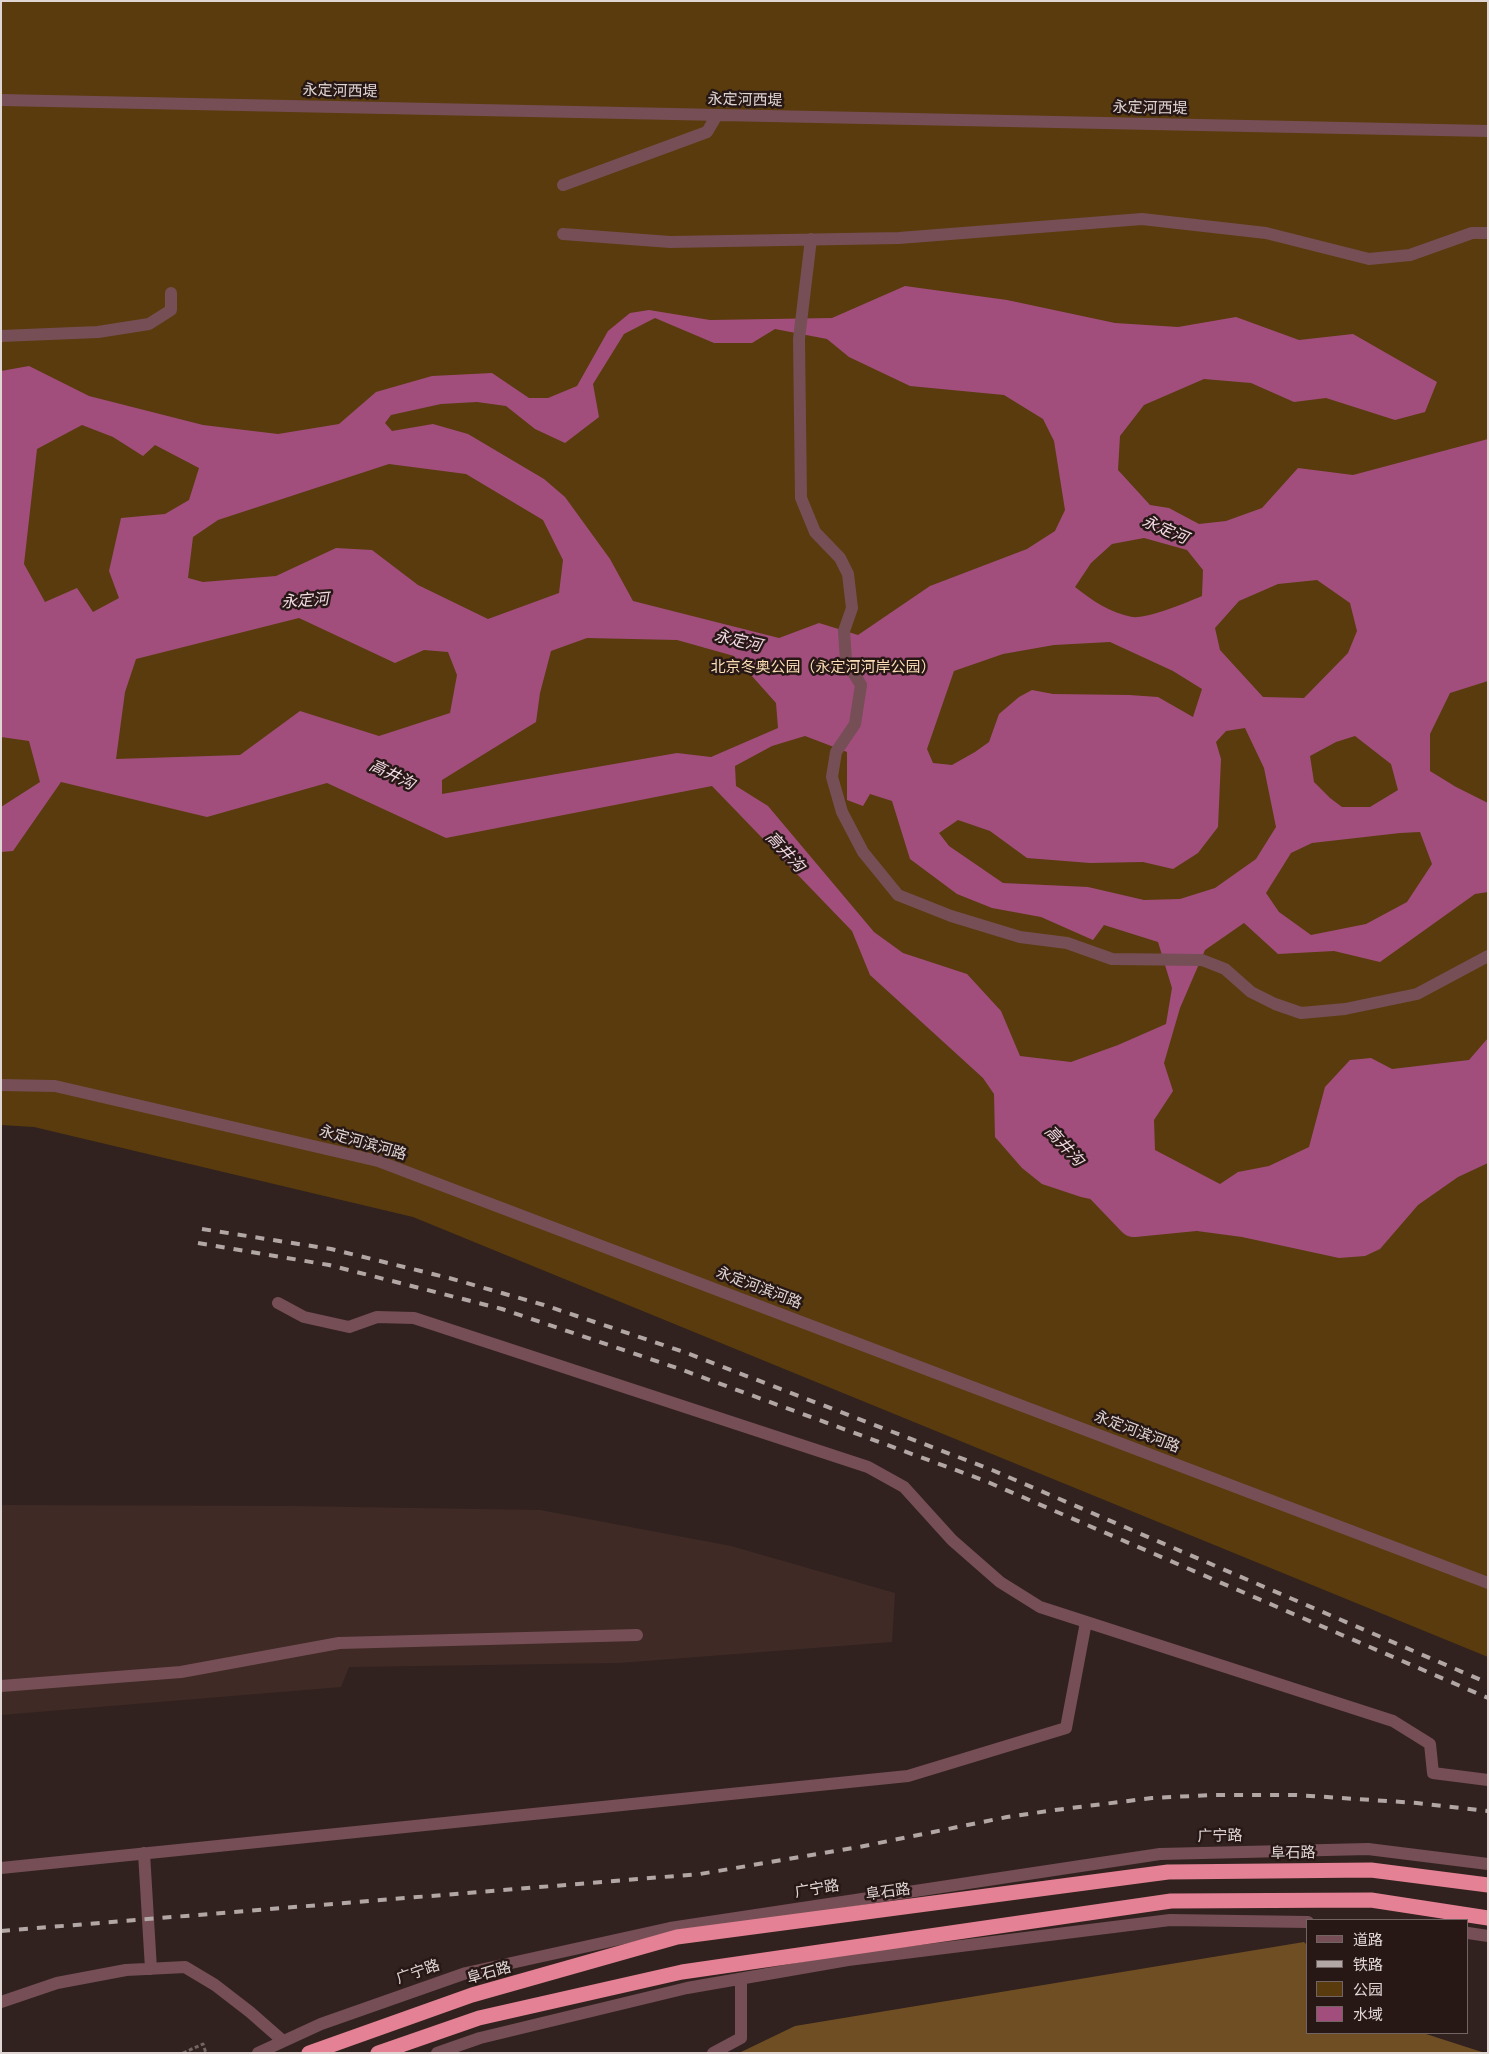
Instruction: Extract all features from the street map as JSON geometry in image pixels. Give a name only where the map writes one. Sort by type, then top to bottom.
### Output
[{"type":"highway","name":"阜石路","points":[[309,2053],[472,1995],[677,1938],[1168,1872],[1371,1870],[1488,1885]]},
{"type":"highway","points":[[378,2053],[479,2018],[682,1972],[1171,1901],[1371,1900],[1488,1918]]},
{"type":"street","name":"永定河西堤","points":[[1,100],[1488,131]]},
{"type":"street","points":[[562,185],[707,132],[717,115]]},
{"type":"street","points":[[563,234],[670,242],[898,238],[1142,218],[1266,233],[1369,259],[1410,256],[1472,233],[1488,232]]},
{"type":"street","points":[[811,240],[799,339],[801,498],[815,532],[840,558],[848,574],[852,608],[844,631],[846,661],[861,686],[855,724],[836,752],[832,777],[842,812],[862,852],[898,895],[951,916],[1020,937],[1067,943],[1112,959],[1202,960],[1225,969],[1251,992],[1275,1004],[1301,1013],[1345,1009],[1417,994],[1488,956]]},
{"type":"street","points":[[1,336],[98,332],[149,324],[171,310],[171,293]]},
{"type":"street","name":"永定河滨河路","points":[[1,1085],[55,1086],[378,1161],[1488,1583]]},
{"type":"street","points":[[278,1303],[304,1317],[349,1327],[377,1317],[414,1318],[868,1467],[904,1486],[952,1540],[1000,1582],[1040,1607],[1393,1721],[1430,1744],[1432,1773],[1488,1780]]},
{"type":"street","points":[[1,1868],[908,1776],[1066,1728],[1086,1622]]},
{"type":"street","points":[[1,1686],[181,1672],[339,1643],[637,1635]]},
{"type":"street","name":"广宁路","points":[[258,2053],[321,2024],[466,1973],[670,1928],[1160,1854],[1368,1849],[1488,1864]]},
{"type":"street","points":[[144,1853],[151,1969]]},
{"type":"street","points":[[437,2053],[480,2038],[687,1988],[848,1960],[1170,1920],[1306,1922]]},
{"type":"street","points":[[1469,1933],[1488,1936]]},
{"type":"street","points":[[1,2002],[57,1983],[126,1970],[185,1967],[215,1985],[283,2041]]},
{"type":"street","points":[[713,2053],[741,2038],[741,1979]]},
{"type":"path","points":[[183,2053],[203,2044],[206,2053]]},
{"type":"shaded area","points":[[1,1505],[290,1506],[540,1510],[731,1546],[895,1593],[892,1642],[619,1663],[349,1667],[341,1687],[1,1715]]},
{"type":"shaded area","points":[[1304,1942],[1306,1944],[1306,2034],[1426,2034],[1485,2053],[739,2053],[795,2026]]},
{"type":"green space","name":"北京冬奥公园（永定河河岸公园）","points":[[1,1],[1488,1],[1488,1657],[413,1217],[34,1127],[1,1125]]},
{"type":"water","name":"永定河","points":[[905,286],[1007,300],[1115,323],[1178,327],[1236,317],[1299,340],[1353,334],[1437,382],[1425,412],[1395,420],[1326,398],[1294,402],[1251,383],[1204,379],[1144,405],[1120,436],[1118,470],[1150,505],[1169,508],[1199,524],[1226,521],[1262,508],[1298,468],[1353,475],[1488,439],[1488,681],[1450,693],[1430,734],[1430,771],[1488,803],[1488,892],[1475,894],[1380,962],[1334,951],[1278,954],[1244,923],[1205,950],[1180,1008],[1164,1063],[1173,1091],[1154,1120],[1155,1150],[1220,1184],[1238,1172],[1269,1166],[1309,1147],[1325,1087],[1350,1060],[1371,1058],[1392,1069],[1469,1060],[1488,1038],[1488,1163],[1458,1177],[1418,1205],[1380,1249],[1365,1256],[1339,1258],[1242,1237],[1197,1231],[1133,1208],[1081,1197],[1042,1184],[1022,1168],[995,1137],[994,1094],[983,1078],[870,975],[852,931],[712,786],[446,838],[327,783],[207,817],[61,782],[13,851],[1,852],[1,807],[40,782],[29,741],[1,737],[1,371],[29,366],[89,396],[203,425],[278,434],[339,424],[376,392],[432,376],[492,373],[529,398],[548,398],[577,386],[608,331],[630,313],[649,310],[710,320],[832,318]],"holes":[[[655,318],[714,343],[752,343],[775,329],[827,339],[849,357],[910,386],[1004,395],[1043,419],[1054,441],[1065,510],[1055,531],[1027,549],[930,586],[858,635],[819,623],[779,638],[633,601],[610,559],[565,497],[544,479],[468,434],[433,424],[392,431],[385,423],[391,415],[441,404],[477,402],[506,406],[535,429],[565,443],[599,417],[593,384],[624,334]],[[82,425],[113,437],[143,456],[155,445],[199,468],[189,500],[165,514],[121,518],[109,571],[119,598],[93,612],[77,588],[45,602],[24,564],[37,449]],[[389,464],[466,474],[543,520],[563,560],[559,593],[488,619],[418,585],[372,550],[336,548],[276,576],[203,582],[188,578],[193,537],[218,520]],[[1144,538],[1187,550],[1203,570],[1202,596],[1167,610],[1139,617],[1124,615],[1102,605],[1075,587],[1091,563],[1112,544]],[[1317,580],[1350,603],[1357,631],[1348,653],[1304,698],[1263,697],[1220,650],[1215,628],[1239,601],[1278,584]],[[299,618],[395,663],[424,650],[448,652],[457,675],[450,713],[379,736],[300,711],[240,755],[116,759],[125,692],[136,659]],[[587,638],[677,640],[734,656],[776,703],[778,728],[711,757],[677,753],[442,794],[442,780],[536,722],[540,693],[551,651]],[[1110,642],[1173,671],[1202,689],[1193,717],[1158,697],[1053,694],[1032,690],[1019,697],[999,714],[989,742],[952,765],[933,763],[927,749],[954,671],[1003,654],[1054,645]],[[1245,728],[1264,768],[1276,827],[1256,859],[1215,888],[1180,899],[1144,900],[1088,887],[1003,883],[949,846],[939,833],[958,820],[990,831],[1027,858],[1090,863],[1143,862],[1173,869],[1198,853],[1218,827],[1221,759],[1216,742],[1226,731]],[[805,736],[847,752],[847,800],[863,806],[870,794],[892,801],[910,859],[957,894],[992,908],[1041,917],[1093,940],[1104,925],[1158,942],[1172,988],[1166,1024],[1118,1045],[1071,1062],[1020,1056],[1001,1011],[967,974],[903,953],[874,932],[768,806],[736,786],[735,766],[772,746]],[[1355,736],[1391,764],[1398,790],[1370,807],[1342,807],[1314,782],[1310,756],[1336,742]],[[1420,832],[1432,864],[1407,902],[1366,924],[1311,935],[1279,912],[1266,893],[1291,853],[1312,843]]]},
{"type":"waterway","name":"高井沟","points":[[1088,1172],[1134,1220],[1205,1213]]},
{"type":"railway","points":[[202,1229],[331,1249],[449,1278],[544,1305],[684,1352],[992,1470],[1488,1683]]},
{"type":"railway","points":[[198,1243],[329,1265],[502,1309],[677,1368],[983,1480],[1488,1698]]},
{"type":"railway","points":[[1,1931],[700,1874],[859,1847],[1007,1817],[1152,1798],[1212,1795],[1296,1795],[1417,1803],[1488,1811]]}]
